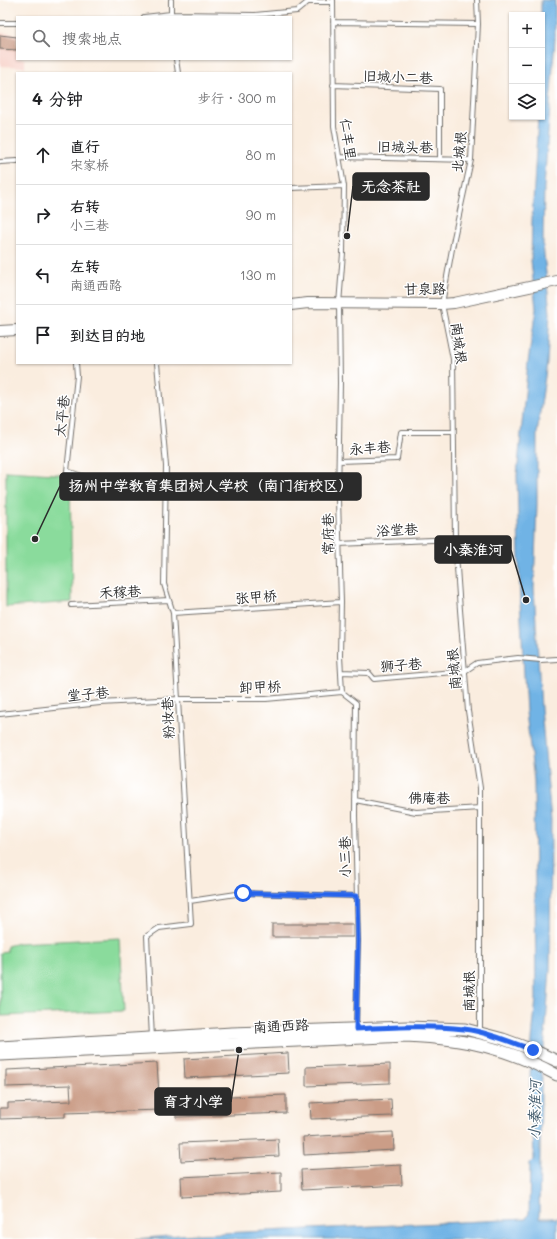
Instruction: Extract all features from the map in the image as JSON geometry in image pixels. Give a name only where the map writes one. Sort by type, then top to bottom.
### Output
[{"type":"main road","name":"南通西路","points":[[0,1047],[232,1033],[407,1027],[465,1029],[502,1039],[533,1050],[557,1061]]},
{"type":"main road","name":"南通西路","points":[[0,1055],[406,1036],[459,1040],[503,1051],[553,1072]]},
{"type":"street","name":"甘泉路","points":[[292,305],[308,303],[454,303],[554,282]]},
{"type":"street","points":[[0,331],[16,330]]},
{"type":"lane","points":[[171,0],[171,16],[255,15],[297,11],[308,2],[333,1]]},
{"type":"lane","name":"北城根","points":[[442,304],[471,160],[478,24],[477,0]]},
{"type":"lane","name":"仁丰里","points":[[333,1],[334,126],[344,186],[343,253],[338,304]]},
{"type":"lane","points":[[333,22],[478,24]]},
{"type":"lane","points":[[0,23],[16,23]]},
{"type":"lane","points":[[176,60],[178,72]]},
{"type":"lane","name":"旧城小二巷","points":[[333,85],[440,89],[440,159]]},
{"type":"lane","name":"旧城头巷","points":[[339,157],[471,160]]},
{"type":"lane","points":[[0,162],[16,161]]},
{"type":"lane","points":[[292,188],[344,186]]},
{"type":"lane","name":"常府巷","points":[[338,304],[340,383],[338,485],[342,692]]},
{"type":"lane","name":"南城根","points":[[442,304],[453,359],[455,539],[468,711],[480,788],[480,1033]]},
{"type":"lane","name":"太平巷","points":[[76,364],[77,376],[67,471],[85,477],[166,483]]},
{"type":"lane","name":"粉妆巷","points":[[152,1038],[148,936],[159,928],[191,924],[173,613],[164,584],[166,466],[157,364]]},
{"type":"lane","name":"永丰巷","points":[[339,461],[397,459],[401,432],[453,432]]},
{"type":"lane","points":[[166,483],[219,492],[338,485]]},
{"type":"lane","name":"浴堂巷","points":[[339,544],[455,539]]},
{"type":"lane","name":"禾稼巷","points":[[71,605],[169,600]]},
{"type":"lane","name":"张甲桥","points":[[173,613],[341,602]]},
{"type":"lane","points":[[465,671],[477,664],[518,658],[541,660],[557,659]]},
{"type":"lane","name":"狮子巷","points":[[341,672],[369,673],[374,679],[465,671]]},
{"type":"lane","name":"卸甲桥","points":[[178,699],[266,699],[342,692]]},
{"type":"lane","name":"小三巷","points":[[342,692],[356,703],[358,941],[356,1029]]},
{"type":"lane","name":"堂子巷","points":[[0,714],[100,703],[178,699]]},
{"type":"lane","name":"佛庵巷","points":[[356,800],[416,812],[480,808]]},
{"type":"lane","points":[[190,901],[243,893],[357,896]]},
{"type":"shaded area","points":[[0,33],[16,34],[16,60],[25,60],[25,67],[0,66]]},
{"type":"green space","points":[[6,471],[70,475],[72,602],[6,607]]},
{"type":"green space","points":[[120,938],[124,1011],[1,1016],[0,953],[7,952],[7,946],[18,943]]},
{"type":"water","points":[[541,0],[555,0],[555,39],[544,187],[543,244],[550,313],[547,362],[537,434],[537,504],[534,588],[541,708],[551,820],[550,970],[541,1091],[539,1218],[557,1218],[557,1239],[136,1239],[179,1235],[526,1219],[529,1213],[530,1164],[534,1160],[530,1075],[536,999],[534,781],[526,712],[520,601],[517,475],[528,362],[536,309],[531,260],[538,120],[545,120],[545,12],[541,12]]},
{"type":"building","points":[[0,35],[16,37],[16,50],[0,49]]},
{"type":"building","points":[[272,924],[353,924],[353,937],[272,937]]},
{"type":"building","points":[[288,1053],[289,1073],[185,1078],[184,1059]]},
{"type":"building","points":[[157,1063],[160,1110],[65,1113],[65,1117],[0,1119],[0,1108],[8,1108],[8,1103],[71,1101],[70,1085],[6,1087],[6,1070]]},
{"type":"building","points":[[390,1064],[390,1083],[306,1086],[306,1067]]},
{"type":"building","points":[[286,1095],[286,1113],[176,1117],[175,1099]]},
{"type":"building","points":[[391,1099],[392,1116],[311,1119],[310,1103]]},
{"type":"building","points":[[393,1132],[394,1150],[304,1155],[303,1137]]},
{"type":"building","points":[[278,1139],[279,1156],[181,1161],[180,1143]]},
{"type":"building","points":[[401,1165],[402,1185],[302,1190],[301,1170]]},
{"type":"building","points":[[281,1172],[281,1192],[182,1197],[181,1177]]},
{"type":"place","name":"无念茶社","points":[[347,236]]},
{"type":"place","name":"扬州中学教育集团树人学校（南门街校区）","points":[[35,539]]},
{"type":"place","name":"小秦淮河","points":[[526,600]]},
{"type":"place","name":"育才小学","points":[[239,1050]]},
{"type":"route","points":[[243,893],[357,896],[358,941],[356,1029],[407,1027],[465,1029],[502,1039],[533,1050]]}]
